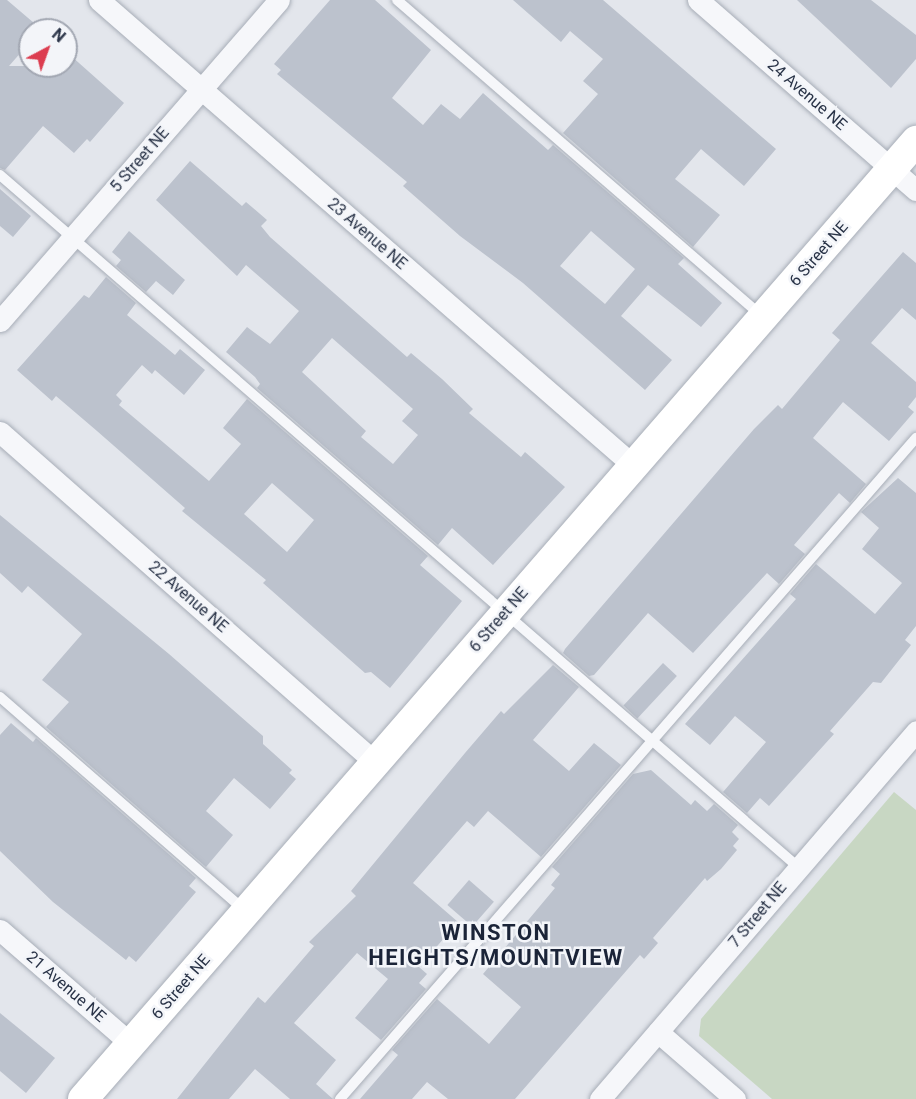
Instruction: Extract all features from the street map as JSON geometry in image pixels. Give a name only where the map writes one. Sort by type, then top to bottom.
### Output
[{"type":"street","name":"23 Avenue NE","points":[[99,0],[635,467]]},
{"type":"street","name":"5 Street NE","points":[[0,321],[279,0]]},
{"type":"street","name":"24 Avenue NE","points":[[698,0],[916,190]]},
{"type":"street","name":"6 Street NE","points":[[83,1099],[635,467],[916,141]]},
{"type":"street","name":"22 Avenue NE","points":[[0,432],[376,763]]},
{"type":"street","name":"7 Street NE","points":[[600,1099],[916,731]]},
{"type":"street","name":"21 Avenue NE","points":[[0,930],[131,1044]]},
{"type":"street","points":[[658,1032],[735,1099]]},
{"type":"lane","points":[[397,0],[764,318]]},
{"type":"lane","points":[[0,175],[504,615],[798,867]]},
{"type":"lane","points":[[340,1099],[916,438]]},
{"type":"lane","points":[[0,697],[246,912]]},
{"type":"green space","points":[[894,792],[916,810],[916,1099],[772,1099],[699,1036],[701,1019]]},
{"type":"building","points":[[0,0],[7,0],[28,18],[18,18],[18,56],[9,66],[18,66],[18,78],[78,78],[78,62],[124,103],[90,142],[87,139],[74,153],[43,126],[5,170],[0,168]]},
{"type":"building","points":[[330,0],[375,0],[431,50],[392,98],[423,125],[441,104],[460,119],[483,93],[548,150],[553,145],[684,258],[678,264],[722,303],[701,327],[648,285],[621,316],[672,360],[645,390],[523,283],[460,236],[403,186],[407,182],[277,74],[281,70],[274,64]],"holes":[[[591,231],[635,269],[605,304],[560,266]]]},
{"type":"building","points":[[513,0],[603,0],[776,149],[744,186],[701,149],[675,179],[720,215],[693,247],[563,133],[598,94],[583,81],[603,59],[570,31],[561,42]]},
{"type":"building","points":[[797,0],[871,0],[916,35],[916,59],[891,88]]},
{"type":"building","points":[[190,161],[242,206],[246,202],[267,220],[261,226],[270,237],[407,357],[411,353],[442,379],[473,409],[469,413],[521,457],[525,452],[565,487],[493,565],[452,528],[438,545],[257,388],[260,384],[255,377],[226,352],[247,327],[270,344],[299,311],[246,265],[237,276],[156,200]],"holes":[[[332,338],[413,409],[402,421],[418,435],[393,464],[361,437],[366,431],[302,372]]]},
{"type":"building","points":[[0,189],[31,216],[13,237],[0,226]]},
{"type":"building","points":[[129,231],[185,280],[173,295],[156,281],[146,292],[116,266],[121,260],[112,252]]},
{"type":"building","points":[[903,252],[916,263],[916,320],[902,308],[871,343],[916,382],[916,397],[908,407],[914,412],[889,441],[843,402],[813,438],[866,484],[850,503],[839,493],[794,545],[805,554],[779,584],[767,573],[693,653],[648,613],[594,675],[589,676],[563,653],[565,649],[754,429],[778,405],[782,409],[840,340],[832,333]]},
{"type":"building","points":[[106,277],[136,303],[127,315],[175,355],[180,349],[205,370],[184,395],[155,370],[152,374],[142,365],[116,395],[122,401],[119,405],[209,481],[241,444],[223,428],[247,399],[428,556],[420,565],[462,601],[390,688],[371,672],[365,673],[263,583],[266,580],[182,511],[185,508],[56,396],[52,401],[17,370],[84,295],[89,298]],"holes":[[[272,483],[314,520],[287,552],[244,514]]]},
{"type":"building","points":[[898,478],[916,493],[916,626],[905,640],[911,645],[881,683],[873,682],[830,731],[834,734],[769,806],[760,798],[747,813],[723,792],[766,742],[735,716],[710,745],[685,724],[796,599],[790,594],[816,564],[875,614],[902,583],[862,549],[879,528],[861,512]]},
{"type":"building","points":[[0,515],[169,654],[263,736],[263,744],[292,770],[289,773],[296,779],[270,809],[234,778],[206,811],[233,835],[206,867],[46,727],[69,702],[42,680],[82,634],[28,586],[22,593],[0,573]]},
{"type":"building","points":[[663,663],[677,676],[637,718],[623,705]]},
{"type":"building","points":[[553,665],[579,687],[533,740],[569,771],[594,743],[621,765],[541,857],[488,811],[474,827],[467,821],[413,883],[458,922],[419,967],[427,974],[419,983],[426,989],[381,1040],[355,1018],[388,979],[357,953],[294,1023],[336,1060],[316,1084],[333,1099],[290,1099],[255,1069],[229,1099],[177,1099],[258,997],[265,1003],[314,946],[309,942],[356,896],[351,891],[501,711],[504,714]]},
{"type":"building","points":[[11,723],[33,742],[36,738],[196,878],[189,886],[196,892],[136,962],[129,956],[126,960],[53,902],[0,851],[0,735]]},
{"type":"building","points":[[651,770],[691,805],[695,800],[707,811],[714,804],[738,825],[732,832],[739,839],[733,846],[737,850],[721,869],[707,881],[705,878],[653,938],[658,943],[644,959],[640,955],[515,1099],[448,1099],[427,1082],[412,1099],[360,1099],[398,1055],[392,1050],[437,999],[489,1044],[521,1007],[483,974],[555,888],[551,885],[560,874],[552,867],[633,774]]},
{"type":"building","points":[[469,880],[494,902],[472,927],[447,905]]},
{"type":"building","points":[[0,1013],[55,1058],[26,1093],[0,1071]]},
{"type":"district","name":"WINSTON HEIGHTS/MOUNTVIEW","points":[[496,944]]}]
